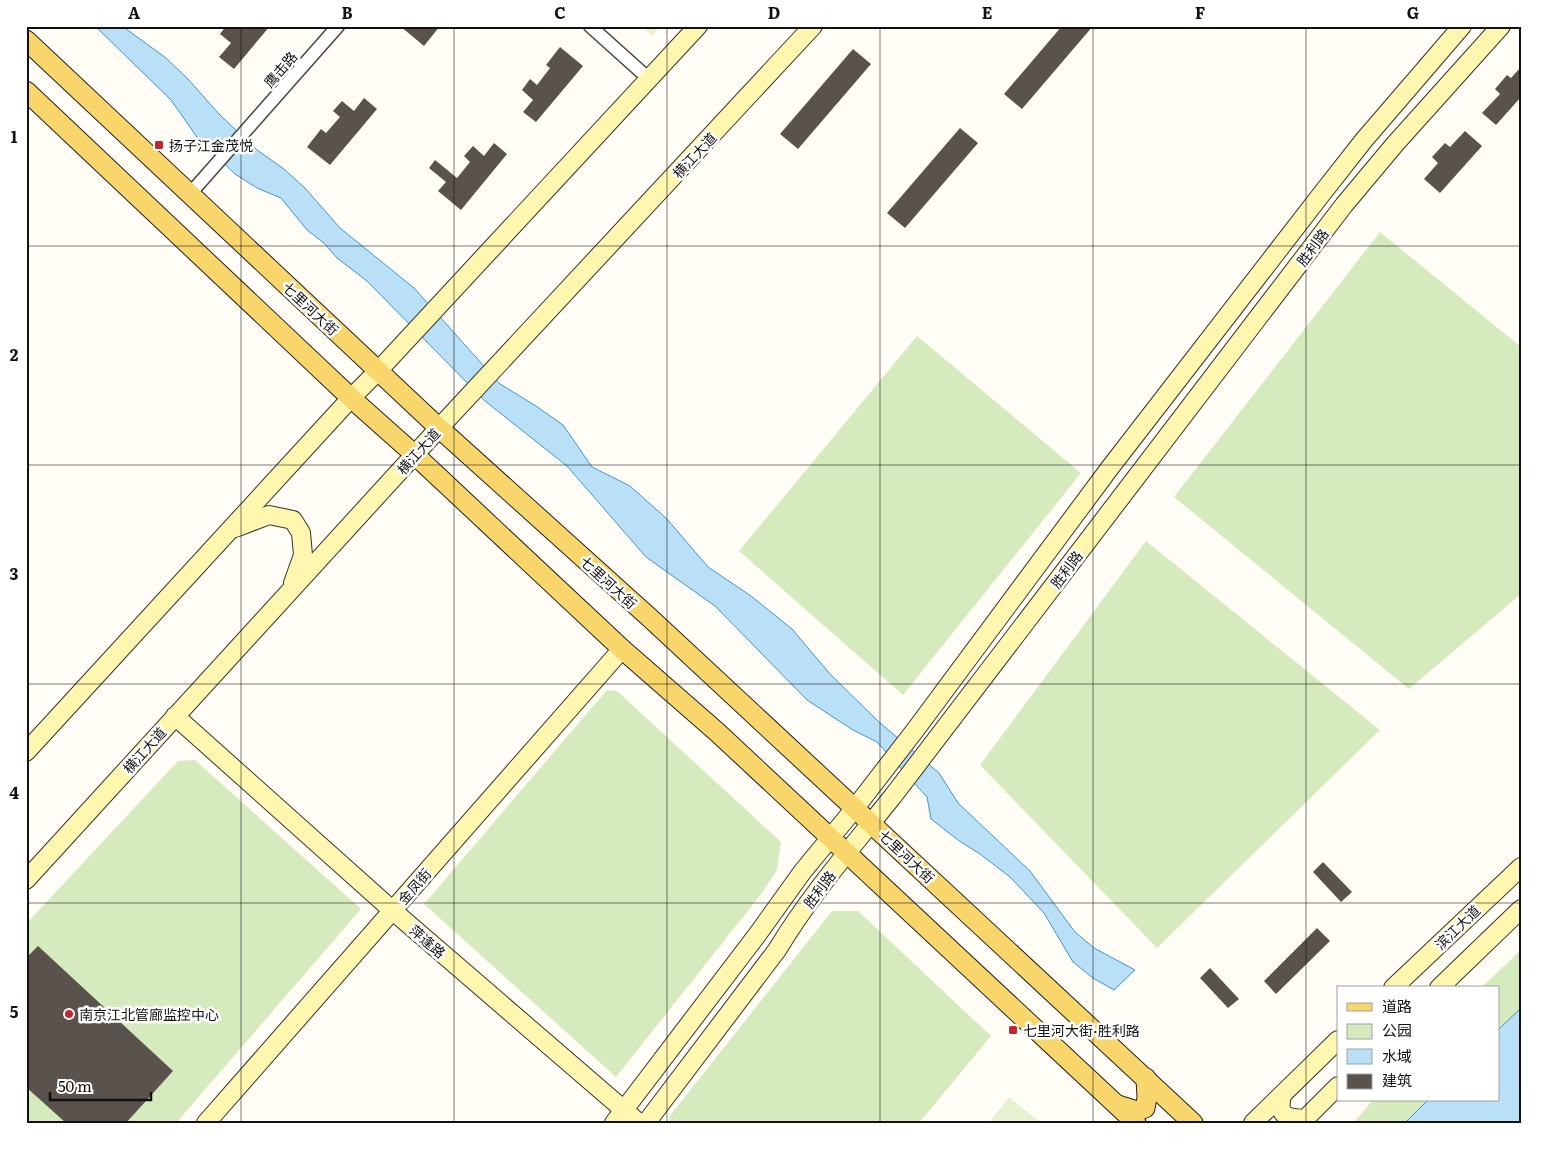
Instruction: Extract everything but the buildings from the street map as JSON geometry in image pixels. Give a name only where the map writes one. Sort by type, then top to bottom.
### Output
[{"type":"main road","name":"七里河大街","points":[[26,40],[439,428],[650,618],[1193,1123]]},
{"type":"main road","points":[[26,91],[351,398],[622,649],[717,732],[1136,1123]]},
{"type":"main road","points":[[1118,1105],[1137,1110],[1145,1108],[1147,1098],[1146,1078]]},
{"type":"street","name":"鹰击路","points":[[189,195],[338,26]]},
{"type":"street","points":[[590,26],[649,79]]},
{"type":"street","points":[[26,752],[351,398],[400,348],[698,26]]},
{"type":"street","name":"横江大道","points":[[26,880],[460,405],[813,26]]},
{"type":"street","name":"胜利路","points":[[619,1116],[757,935],[803,871],[916,729],[1109,469],[1320,196],[1364,140],[1462,26]]},
{"type":"street","name":"胜利路","points":[[646,1123],[777,950],[791,926],[934,743],[1344,205],[1395,144],[1501,26]]},
{"type":"street","points":[[229,531],[269,514],[292,520],[301,533],[303,554],[290,591]]},
{"type":"street","name":"金凤街","points":[[206,1123],[622,649]]},
{"type":"street","name":"萍逢路","points":[[176,716],[619,1116],[639,1123]]},
{"type":"street","name":"滨江大道","points":[[1395,986],[1521,867]]},
{"type":"street","points":[[1441,986],[1521,909]]},
{"type":"street","points":[[757,935],[773,937],[777,942],[777,950]]},
{"type":"street","points":[[1253,1123],[1337,1041]]},
{"type":"street","points":[[1282,1095],[1279,1105],[1283,1114],[1290,1119],[1303,1121],[1337,1087]]},
{"type":"green space","points":[[642,26],[661,26],[652,36]]},
{"type":"green space","points":[[1380,232],[1521,347],[1521,594],[1409,689],[1174,497]]},
{"type":"green space","points":[[917,336],[1081,473],[903,695],[739,551]]},
{"type":"green space","points":[[1146,541],[1380,730],[1157,948],[980,765]]},
{"type":"green space","points":[[607,690],[617,691],[781,842],[777,870],[762,893],[616,1077],[424,904]]},
{"type":"green space","points":[[195,760],[361,909],[176,1123],[26,1123],[26,924],[178,761]]},
{"type":"green space","points":[[832,911],[858,911],[991,1036],[919,1123],[670,1123],[669,1117]]},
{"type":"green space","points":[[1521,950],[1521,1123],[1353,1123],[1371,1102],[1500,1102],[1500,986],[1483,986]]},
{"type":"green space","points":[[1009,1097],[1041,1123],[989,1123]]},
{"type":"water","points":[[95,26],[122,26],[166,58],[188,79],[219,114],[257,150],[284,169],[305,188],[340,228],[414,288],[500,384],[563,425],[592,467],[630,486],[667,519],[708,567],[751,596],[792,629],[830,674],[879,722],[939,773],[958,803],[1030,871],[1075,932],[1094,948],[1135,970],[1114,990],[1093,978],[1073,962],[1044,913],[1010,877],[931,819],[927,797],[877,742],[853,730],[807,700],[715,606],[646,557],[567,466],[485,401],[367,281],[337,258],[324,243],[307,230],[281,198],[257,188],[235,174],[199,140],[171,100]]},
{"type":"water","points":[[1521,1008],[1521,1123],[1405,1123],[1426,1102],[1500,1102],[1500,1028]]},
{"type":"place","name":"扬子江金茂悦","points":[[159,145]]},
{"type":"place","name":"南京江北管廊监控中心","points":[[69,1014]]},
{"type":"place","name":"七里河大街·胜利路","points":[[1013,1030]]}]
